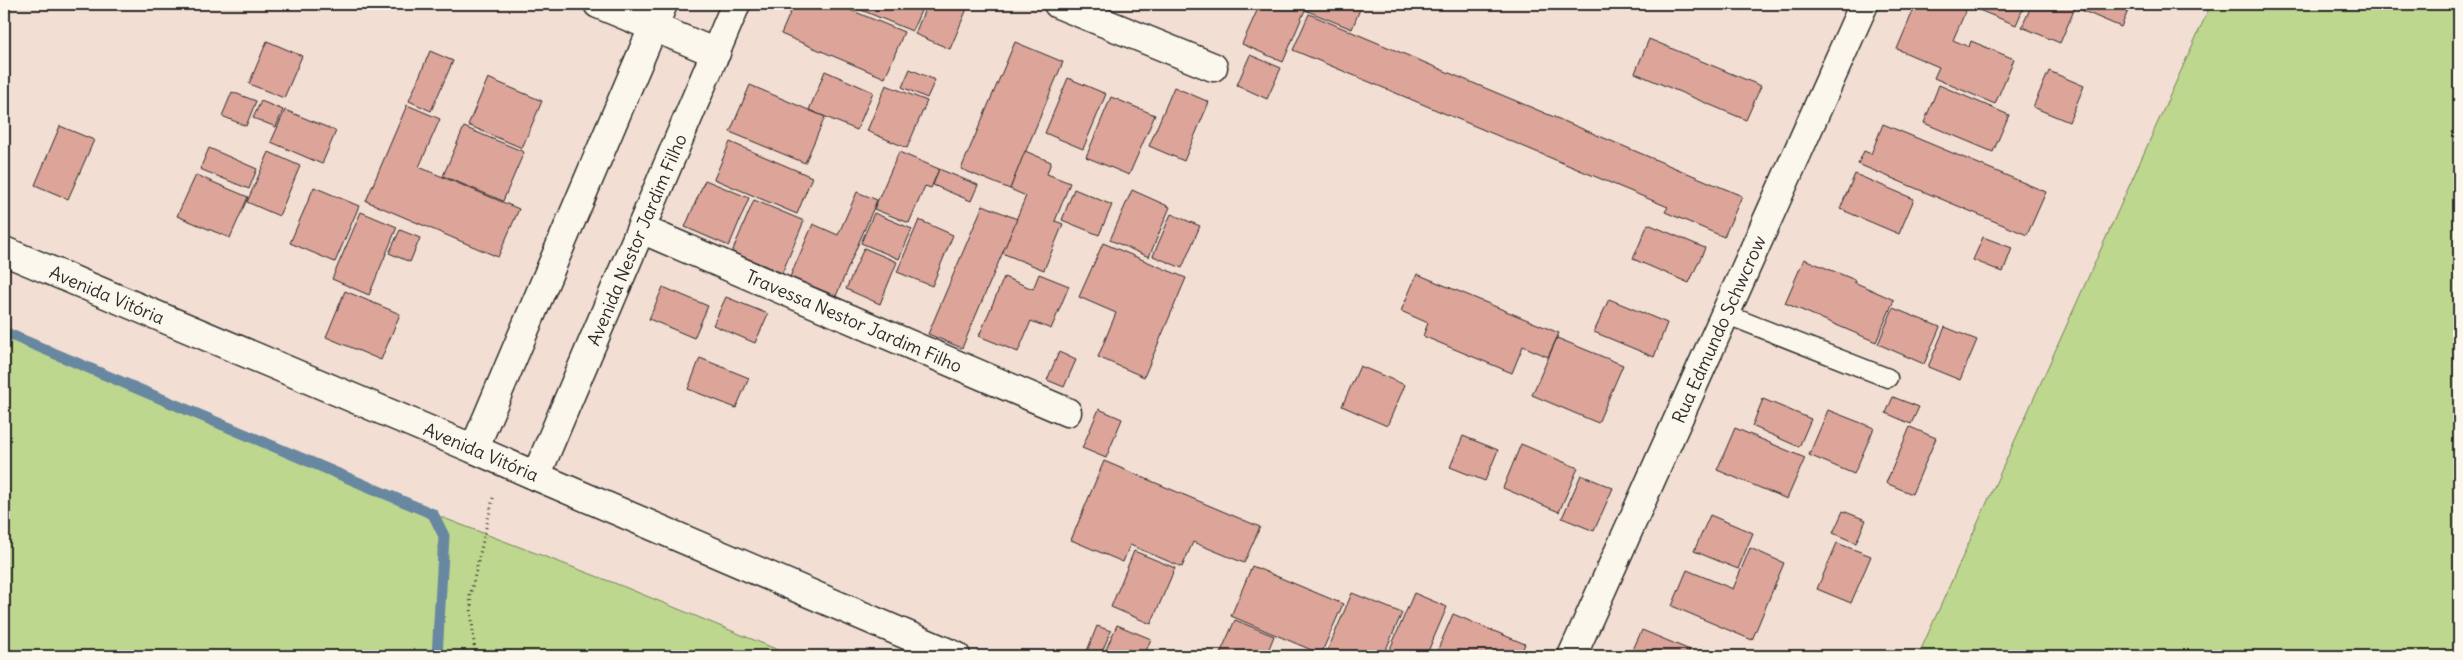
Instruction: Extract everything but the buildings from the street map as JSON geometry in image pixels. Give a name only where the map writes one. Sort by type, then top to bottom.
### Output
[{"type":"street","points":[[598,4],[658,15],[716,52]]},
{"type":"street","name":"Avenida Nestor Jardim Filho","points":[[536,476],[736,4]]},
{"type":"street","points":[[1058,4],[1214,67]]},
{"type":"street","name":"Rua Edmundo Schwcrow","points":[[1572,656],[1864,4]]},
{"type":"street","points":[[474,449],[658,15]]},
{"type":"street","name":"Travessa Nestor Jardim Filho","points":[[641,229],[1067,412]]},
{"type":"street","name":"Avenida Vitória","points":[[4,251],[474,449],[956,656]]},
{"type":"lane","points":[[1725,314],[1888,378]]},
{"type":"path","points":[[475,656],[470,596],[501,462]]},
{"type":"green space","points":[[2211,4],[2459,4],[2459,656],[1918,656]]},
{"type":"green space","points":[[4,332],[433,514],[622,586],[793,656],[4,656]]},
{"type":"waterway","points":[[4,332],[433,514],[444,536],[437,656]]}]
